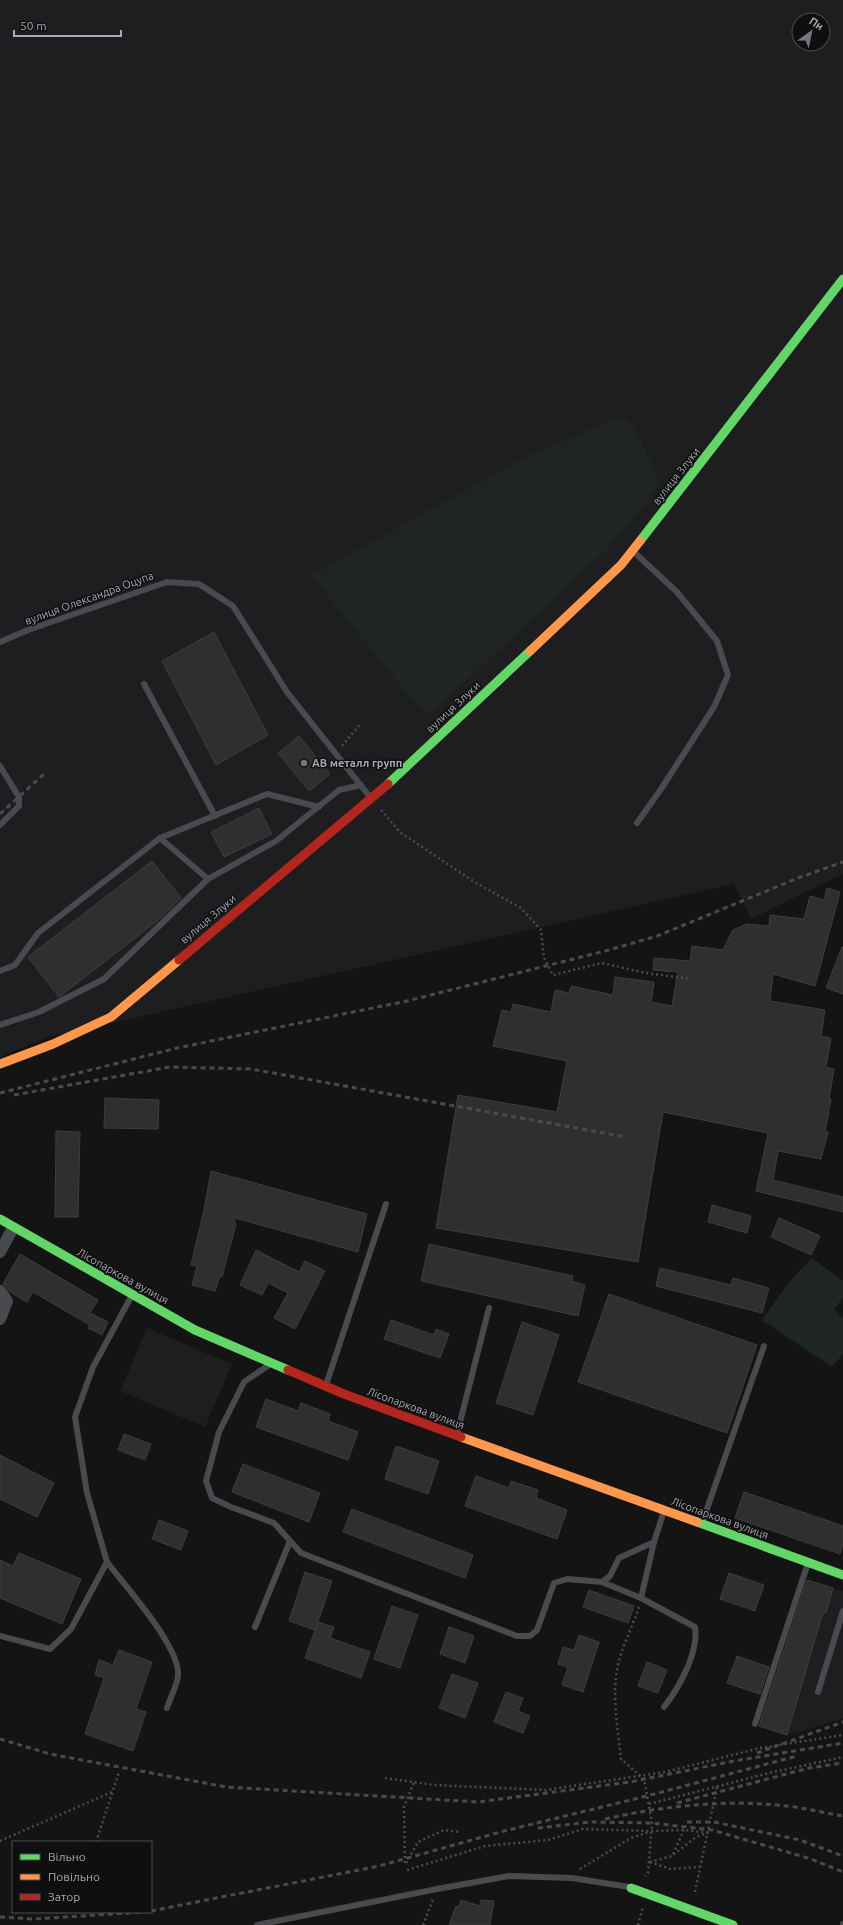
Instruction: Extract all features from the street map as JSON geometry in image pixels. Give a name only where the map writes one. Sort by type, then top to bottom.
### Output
[{"type":"street","name":"вулиця Злуки","points":[[0,1064],[53,1044],[111,1017],[421,753],[621,565],[842,283]]},
{"type":"street","name":"Лісопаркова вулиця","points":[[0,1219],[131,1295],[195,1330],[271,1364],[457,1436],[843,1575]]},
{"type":"street","points":[[0,1252],[14,1228]]},
{"type":"street","points":[[0,1291],[7,1301],[0,1319]]},
{"type":"street","points":[[631,1888],[733,1925]]},
{"type":"lane","points":[[632,551],[677,592],[717,641],[728,675],[714,707],[666,783],[637,824]]},
{"type":"lane","name":"вулиця Олександра Оцупа","points":[[0,642],[28,630],[167,582],[200,584],[233,606],[287,692],[370,797]]},
{"type":"lane","points":[[144,684],[215,816]]},
{"type":"lane","points":[[0,766],[19,797],[19,806],[0,825]]},
{"type":"lane","points":[[0,1025],[39,1012],[104,979],[208,879],[276,841],[339,790],[361,785]]},
{"type":"lane","points":[[0,971],[15,965],[38,933],[160,838],[267,794],[319,807]]},
{"type":"lane","points":[[160,838],[208,879]]},
{"type":"lane","points":[[325,1386],[386,1204]]},
{"type":"lane","points":[[131,1295],[93,1367],[75,1417],[88,1493],[107,1562],[163,1635],[175,1659],[178,1675],[167,1708]]},
{"type":"lane","points":[[457,1436],[490,1308]]},
{"type":"lane","points":[[701,1524],[764,1346]]},
{"type":"lane","points":[[271,1364],[244,1382],[219,1432],[206,1481],[212,1498],[231,1507],[274,1523],[301,1553],[517,1636],[530,1636],[537,1630],[554,1583],[567,1579],[602,1582],[641,1598],[695,1627],[697,1638],[694,1651],[679,1684],[664,1707]]},
{"type":"lane","points":[[641,1598],[654,1542],[664,1511]]},
{"type":"lane","points":[[255,1626],[290,1541]]},
{"type":"lane","points":[[602,1582],[610,1576],[619,1558],[654,1542]]},
{"type":"lane","points":[[0,1636],[50,1649],[71,1629],[107,1562]]},
{"type":"lane","points":[[755,1724],[808,1563]]},
{"type":"lane","points":[[818,1692],[843,1611]]},
{"type":"lane","points":[[261,1925],[437,1889],[509,1876],[565,1878],[631,1888]]},
{"type":"path","points":[[336,754],[360,724]]},
{"type":"path","points":[[384,815],[401,833],[476,883],[521,908],[541,930],[544,958],[553,974],[602,963],[646,973],[691,979]]},
{"type":"path","points":[[631,1888],[648,1873],[652,1831],[644,1779],[621,1759],[615,1694],[617,1670],[641,1598]]},
{"type":"path","points":[[385,1778],[434,1785],[545,1790],[639,1774],[665,1772],[783,1743],[843,1735]]},
{"type":"path","points":[[649,1804],[716,1788],[769,1772],[843,1757]]},
{"type":"path","points":[[96,1841],[119,1772]]},
{"type":"path","points":[[414,1781],[404,1807],[405,1863],[418,1842],[444,1830],[459,1832]]},
{"type":"path","points":[[695,1892],[716,1788]]},
{"type":"path","points":[[0,1841],[112,1792]]},
{"type":"path","points":[[407,1870],[486,1846],[548,1840],[583,1829],[652,1831],[684,1830],[708,1833]]},
{"type":"path","points":[[672,1856],[684,1830]]},
{"type":"path","points":[[565,1878],[631,1838],[652,1831]]},
{"type":"path","points":[[650,1862],[672,1856],[696,1837],[708,1833]]},
{"type":"path","points":[[650,1862],[670,1870],[700,1868]]},
{"type":"path","points":[[423,1925],[437,1889]]},
{"type":"shaded area","points":[[0,0],[843,0],[843,874],[751,919],[734,884],[49,1037],[0,1057]]},
{"type":"shaded area","points":[[625,418],[634,426],[657,477],[657,487],[647,502],[606,550],[430,715],[409,696],[311,575],[525,457],[614,419]]},
{"type":"shaded area","points":[[812,1258],[843,1281],[843,1298],[834,1309],[843,1318],[843,1354],[832,1367],[762,1320],[789,1282]]},
{"type":"shaded area","points":[[147,1328],[232,1364],[205,1427],[120,1391]]},
{"type":"shaded area","points":[[805,1580],[843,1591],[843,1719],[787,1735],[759,1726]]},
{"type":"building","points":[[214,632],[268,735],[216,765],[162,661]]},
{"type":"building","name":"АВ металл групп","points":[[299,736],[330,774],[309,791],[278,753]]},
{"type":"building","points":[[259,808],[272,834],[224,857],[211,832]]},
{"type":"building","points":[[152,861],[181,898],[161,918],[59,997],[28,957]]},
{"type":"building","points":[[827,888],[840,892],[815,986],[773,974],[770,1001],[825,1010],[821,1036],[831,1038],[826,1067],[834,1069],[829,1099],[831,1099],[825,1132],[828,1132],[821,1159],[778,1151],[773,1180],[843,1197],[843,1212],[756,1191],[768,1133],[663,1112],[638,1262],[436,1228],[458,1095],[557,1112],[567,1061],[493,1046],[502,1010],[511,1012],[513,1004],[551,1012],[555,990],[569,993],[571,986],[613,995],[615,977],[654,982],[651,1002],[672,1006],[678,972],[653,970],[654,958],[690,961],[692,946],[723,950],[733,930],[747,924],[769,926],[770,915],[804,919],[810,896],[824,900]]},
{"type":"building","points":[[843,947],[843,994],[826,988]]},
{"type":"building","points":[[105,1098],[159,1100],[158,1129],[104,1128]]},
{"type":"building","points":[[56,1131],[80,1132],[78,1217],[55,1217]]},
{"type":"building","points":[[211,1171],[367,1214],[358,1252],[235,1218],[234,1222],[236,1224],[222,1277],[220,1276],[215,1291],[192,1285],[197,1266],[191,1265],[204,1210]]},
{"type":"building","points":[[712,1205],[751,1216],[747,1233],[708,1222]]},
{"type":"building","points":[[779,1218],[820,1236],[811,1255],[771,1237]]},
{"type":"building","points":[[429,1244],[573,1276],[572,1281],[585,1285],[578,1316],[421,1281]]},
{"type":"building","points":[[256,1250],[299,1272],[305,1261],[325,1271],[295,1329],[274,1318],[288,1293],[268,1283],[262,1295],[240,1285]]},
{"type":"building","points":[[20,1254],[98,1300],[90,1313],[108,1322],[102,1335],[88,1328],[90,1325],[33,1292],[27,1302],[10,1292],[3,1284]]},
{"type":"building","points":[[660,1268],[731,1285],[733,1278],[769,1288],[762,1313],[656,1286]]},
{"type":"building","points":[[609,1294],[757,1345],[727,1433],[578,1382]]},
{"type":"building","points":[[391,1320],[434,1335],[436,1329],[449,1334],[440,1358],[384,1339]]},
{"type":"building","points":[[522,1322],[559,1335],[533,1415],[496,1403]]},
{"type":"building","points":[[266,1399],[298,1411],[301,1403],[330,1414],[328,1421],[358,1432],[348,1460],[256,1427]]},
{"type":"building","points":[[124,1434],[151,1444],[145,1460],[118,1450]]},
{"type":"building","points":[[396,1446],[439,1461],[428,1494],[385,1479]]},
{"type":"building","points":[[0,1455],[54,1483],[37,1517],[0,1499]]},
{"type":"building","points":[[243,1464],[320,1493],[309,1522],[232,1492]]},
{"type":"building","points":[[476,1476],[509,1488],[511,1481],[538,1490],[536,1498],[567,1510],[557,1539],[465,1506]]},
{"type":"building","points":[[744,1492],[843,1526],[843,1544],[840,1554],[735,1518]]},
{"type":"building","points":[[352,1509],[473,1555],[465,1578],[343,1532]]},
{"type":"building","points":[[159,1520],[188,1531],[181,1550],[152,1539]]},
{"type":"building","points":[[19,1553],[81,1579],[62,1624],[0,1598],[0,1560],[13,1566]]},
{"type":"building","points":[[305,1572],[332,1581],[315,1630],[289,1621]]},
{"type":"building","points":[[729,1573],[764,1585],[755,1611],[720,1599]]},
{"type":"building","points":[[807,1580],[833,1588],[826,1613],[823,1612],[787,1735],[759,1726]]},
{"type":"building","points":[[589,1590],[634,1606],[628,1623],[583,1607]]},
{"type":"building","points":[[392,1606],[418,1615],[400,1668],[374,1659]]},
{"type":"building","points":[[318,1622],[334,1627],[330,1638],[370,1652],[361,1678],[305,1658]]},
{"type":"building","points":[[449,1627],[474,1636],[465,1663],[440,1654]]},
{"type":"building","points":[[579,1635],[599,1642],[583,1692],[562,1685],[568,1667],[558,1664],[563,1647],[574,1650]]},
{"type":"building","points":[[119,1650],[152,1662],[136,1709],[146,1712],[133,1751],[85,1734],[104,1678],[95,1675],[99,1660],[113,1665]]},
{"type":"building","points":[[737,1656],[769,1667],[760,1694],[727,1683]]},
{"type":"building","points":[[647,1662],[667,1670],[658,1693],[638,1686]]},
{"type":"building","points":[[452,1674],[478,1683],[465,1718],[439,1708]]},
{"type":"building","points":[[506,1692],[523,1698],[518,1711],[530,1716],[523,1733],[494,1722]]},
{"type":"building","points":[[461,1900],[480,1906],[481,1900],[494,1901],[490,1925],[449,1925],[456,1906],[459,1907]]},
{"type":"railway","points":[[0,814],[44,774]]},
{"type":"railway","points":[[0,1093],[177,1048],[407,1001],[609,950],[657,936],[798,878],[843,862]]},
{"type":"railway","points":[[14,1095],[170,1067],[251,1069],[626,1137]]},
{"type":"railway","points":[[757,1753],[843,1722]]},
{"type":"railway","points":[[0,1739],[50,1754],[226,1787],[478,1802],[630,1782],[734,1761],[843,1743]]},
{"type":"railway","points":[[152,1911],[379,1866],[504,1831],[647,1796],[797,1756]]},
{"type":"railway","points":[[677,1803],[809,1768],[843,1763]]},
{"type":"railway","points":[[605,1819],[672,1807],[741,1803],[793,1807],[843,1816]]},
{"type":"railway","points":[[538,1828],[590,1822],[652,1823],[712,1830],[811,1859],[843,1872]]},
{"type":"railway","points":[[687,1822],[714,1822],[800,1840],[843,1856]]},
{"type":"railway","points":[[0,1917],[34,1919],[128,1913]]},
{"type":"traffic: fast","points":[[640,541],[843,279]]},
{"type":"traffic: fast","points":[[388,784],[530,651]]},
{"type":"traffic: fast","points":[[0,1219],[195,1330],[288,1370]]},
{"type":"traffic: fast","points":[[697,1522],[843,1575]]},
{"type":"traffic: fast","points":[[631,1888],[733,1925]]},
{"type":"traffic: slow","points":[[530,651],[621,565],[640,541]]},
{"type":"traffic: slow","points":[[0,1064],[53,1044],[111,1017],[179,960]]},
{"type":"traffic: slow","points":[[461,1437],[697,1522]]},
{"type":"traffic: jam","points":[[179,960],[388,784]]},
{"type":"traffic: jam","points":[[288,1370],[344,1394],[461,1437]]},
{"type":"place","name":"АВ металл групп","points":[[304,763]]}]
